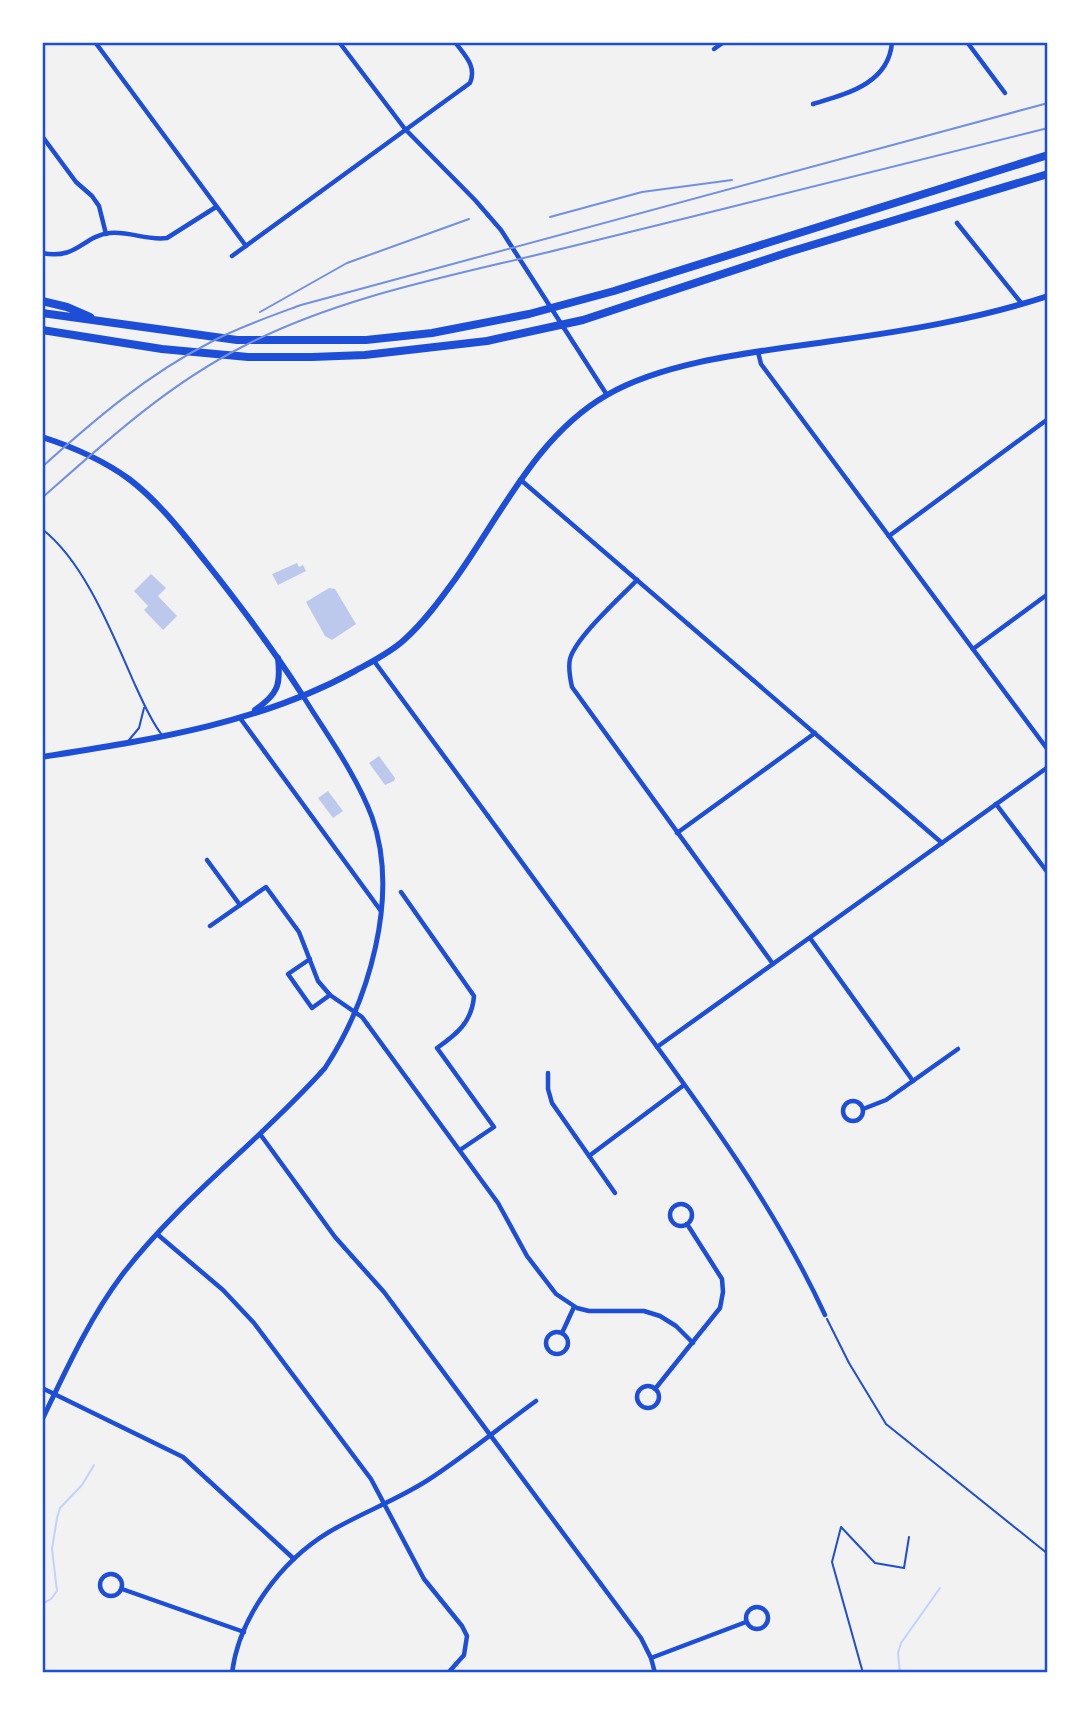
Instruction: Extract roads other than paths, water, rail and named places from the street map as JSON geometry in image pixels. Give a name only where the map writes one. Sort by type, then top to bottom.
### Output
[{"type":"highway","points":[[42,313],[237,340],[396,338],[467,327],[573,303],[1048,155]]},
{"type":"highway","points":[[42,330],[162,349],[248,357],[377,354],[487,341],[583,320],[789,252],[1048,174]]},
{"type":"highway","points":[[42,302],[67,307],[99,321]]},
{"type":"main road","points":[[42,757],[163,736],[244,717],[303,696],[374,660],[402,642],[424,620],[457,577],[522,481],[563,429],[584,410],[607,395],[652,376],[708,361],[757,351],[922,328],[1048,296]]},
{"type":"main road","points":[[42,438],[75,449],[99,461],[129,479],[152,499],[242,607],[303,696]]},
{"type":"main road","points":[[244,717],[269,700],[278,688],[280,676],[277,656]]},
{"type":"street","points":[[95,42],[246,246]]},
{"type":"street","points":[[339,42],[405,129],[501,230],[607,395]]},
{"type":"street","points":[[232,256],[470,83],[474,74],[471,65],[454,42]]},
{"type":"street","points":[[714,49],[724,42]]},
{"type":"street","points":[[813,104],[863,87],[876,77],[886,63],[892,42]]},
{"type":"street","points":[[967,42],[1005,93]]},
{"type":"street","points":[[42,136],[76,183],[99,206],[106,234]]},
{"type":"street","points":[[42,253],[54,256],[65,254],[106,234],[126,233],[139,237],[167,238],[216,207]]},
{"type":"street","points":[[957,223],[1022,304]]},
{"type":"street","points":[[757,351],[761,364],[1048,750]]},
{"type":"street","points":[[890,537],[1048,419]]},
{"type":"street","points":[[522,481],[942,843]]},
{"type":"street","points":[[637,580],[577,644],[570,660],[569,677],[577,696],[773,964]]},
{"type":"street","points":[[973,649],[1048,594]]},
{"type":"street","points":[[374,660],[684,1085],[783,1233],[805,1271],[825,1315]]},
{"type":"street","points":[[42,1420],[100,1306],[123,1275],[158,1234],[325,1068],[341,1043],[365,989],[381,911],[381,860],[372,819],[358,784],[303,696]]},
{"type":"street","points":[[244,717],[381,911]]},
{"type":"street","points":[[677,833],[815,733]]},
{"type":"street","points":[[657,1047],[1048,767]]},
{"type":"street","points":[[996,804],[1048,873]]},
{"type":"street","points":[[207,860],[240,905]]},
{"type":"street","points":[[210,926],[266,887],[299,932],[318,981],[330,995],[354,1010],[498,1203],[527,1256],[556,1294],[574,1307],[596,1312],[644,1311],[660,1316],[693,1343]]},
{"type":"street","points":[[401,892],[474,996],[470,1018],[458,1034],[437,1048],[494,1127],[460,1150]]},
{"type":"street","points":[[810,937],[913,1081]]},
{"type":"street","points":[[310,959],[288,974],[312,1007],[330,995]]},
{"type":"street","points":[[863,1108],[886,1100],[958,1049]]},
{"type":"street","points":[[548,1073],[548,1089],[552,1103],[615,1193]]},
{"type":"street","points":[[591,1158],[684,1085]]},
{"type":"street","points":[[850,1101],[858,1102],[863,1108],[862,1116],[856,1121],[848,1120],[843,1114],[844,1106],[850,1101]]},
{"type":"street","points":[[260,1134],[335,1237],[384,1292],[641,1638],[655,1673]]},
{"type":"street","points":[[685,1205],[690,1209],[691,1219],[687,1224],[677,1225],[672,1221],[671,1211],[675,1206],[685,1205]]},
{"type":"street","points":[[655,1389],[720,1308],[722,1279],[687,1224]]},
{"type":"street","points":[[158,1234],[223,1290],[254,1323],[371,1479],[424,1579],[467,1636],[464,1655],[448,1673]]},
{"type":"street","points":[[562,1333],[574,1307]]},
{"type":"street","points":[[552,1333],[562,1333],[566,1337],[567,1347],[563,1352],[553,1353],[547,1349],[546,1340],[552,1333]]},
{"type":"street","points":[[647,1386],[655,1389],[659,1396],[656,1404],[648,1408],[640,1405],[637,1400],[639,1391],[647,1386]]},
{"type":"street","points":[[42,1388],[183,1457],[294,1559]]},
{"type":"street","points":[[232,1673],[233,1659],[244,1632],[265,1593],[294,1559],[329,1532],[428,1480],[536,1401]]},
{"type":"street","points":[[107,1574],[116,1574],[122,1581],[122,1589],[116,1595],[107,1595],[101,1589],[101,1580],[107,1574]]},
{"type":"street","points":[[122,1589],[244,1632]]},
{"type":"street","points":[[752,1608],[763,1609],[767,1614],[767,1623],[760,1629],[753,1629],[746,1622],[746,1615],[752,1608]]},
{"type":"street","points":[[651,1658],[746,1622]]},
{"type":"lane","points":[[42,529],[75,565],[88,587],[145,707],[163,736]]},
{"type":"lane","points":[[42,536],[46,532]]},
{"type":"lane","points":[[127,742],[139,728],[145,707]]},
{"type":"waterway","points":[[42,1604],[51,1599],[57,1591],[52,1549],[60,1508],[82,1485],[94,1465]]},
{"type":"waterway","points":[[900,1673],[898,1653],[901,1643],[940,1588]]},
{"type":"railway","points":[[42,467],[102,415],[165,368],[222,337],[301,305],[1048,103]]},
{"type":"railway","points":[[42,498],[137,416],[188,379],[242,347],[319,313],[442,277],[1048,128]]},
{"type":"railway","points":[[550,217],[642,192],[732,180]]},
{"type":"railway","points":[[260,312],[347,263],[469,219]]}]
